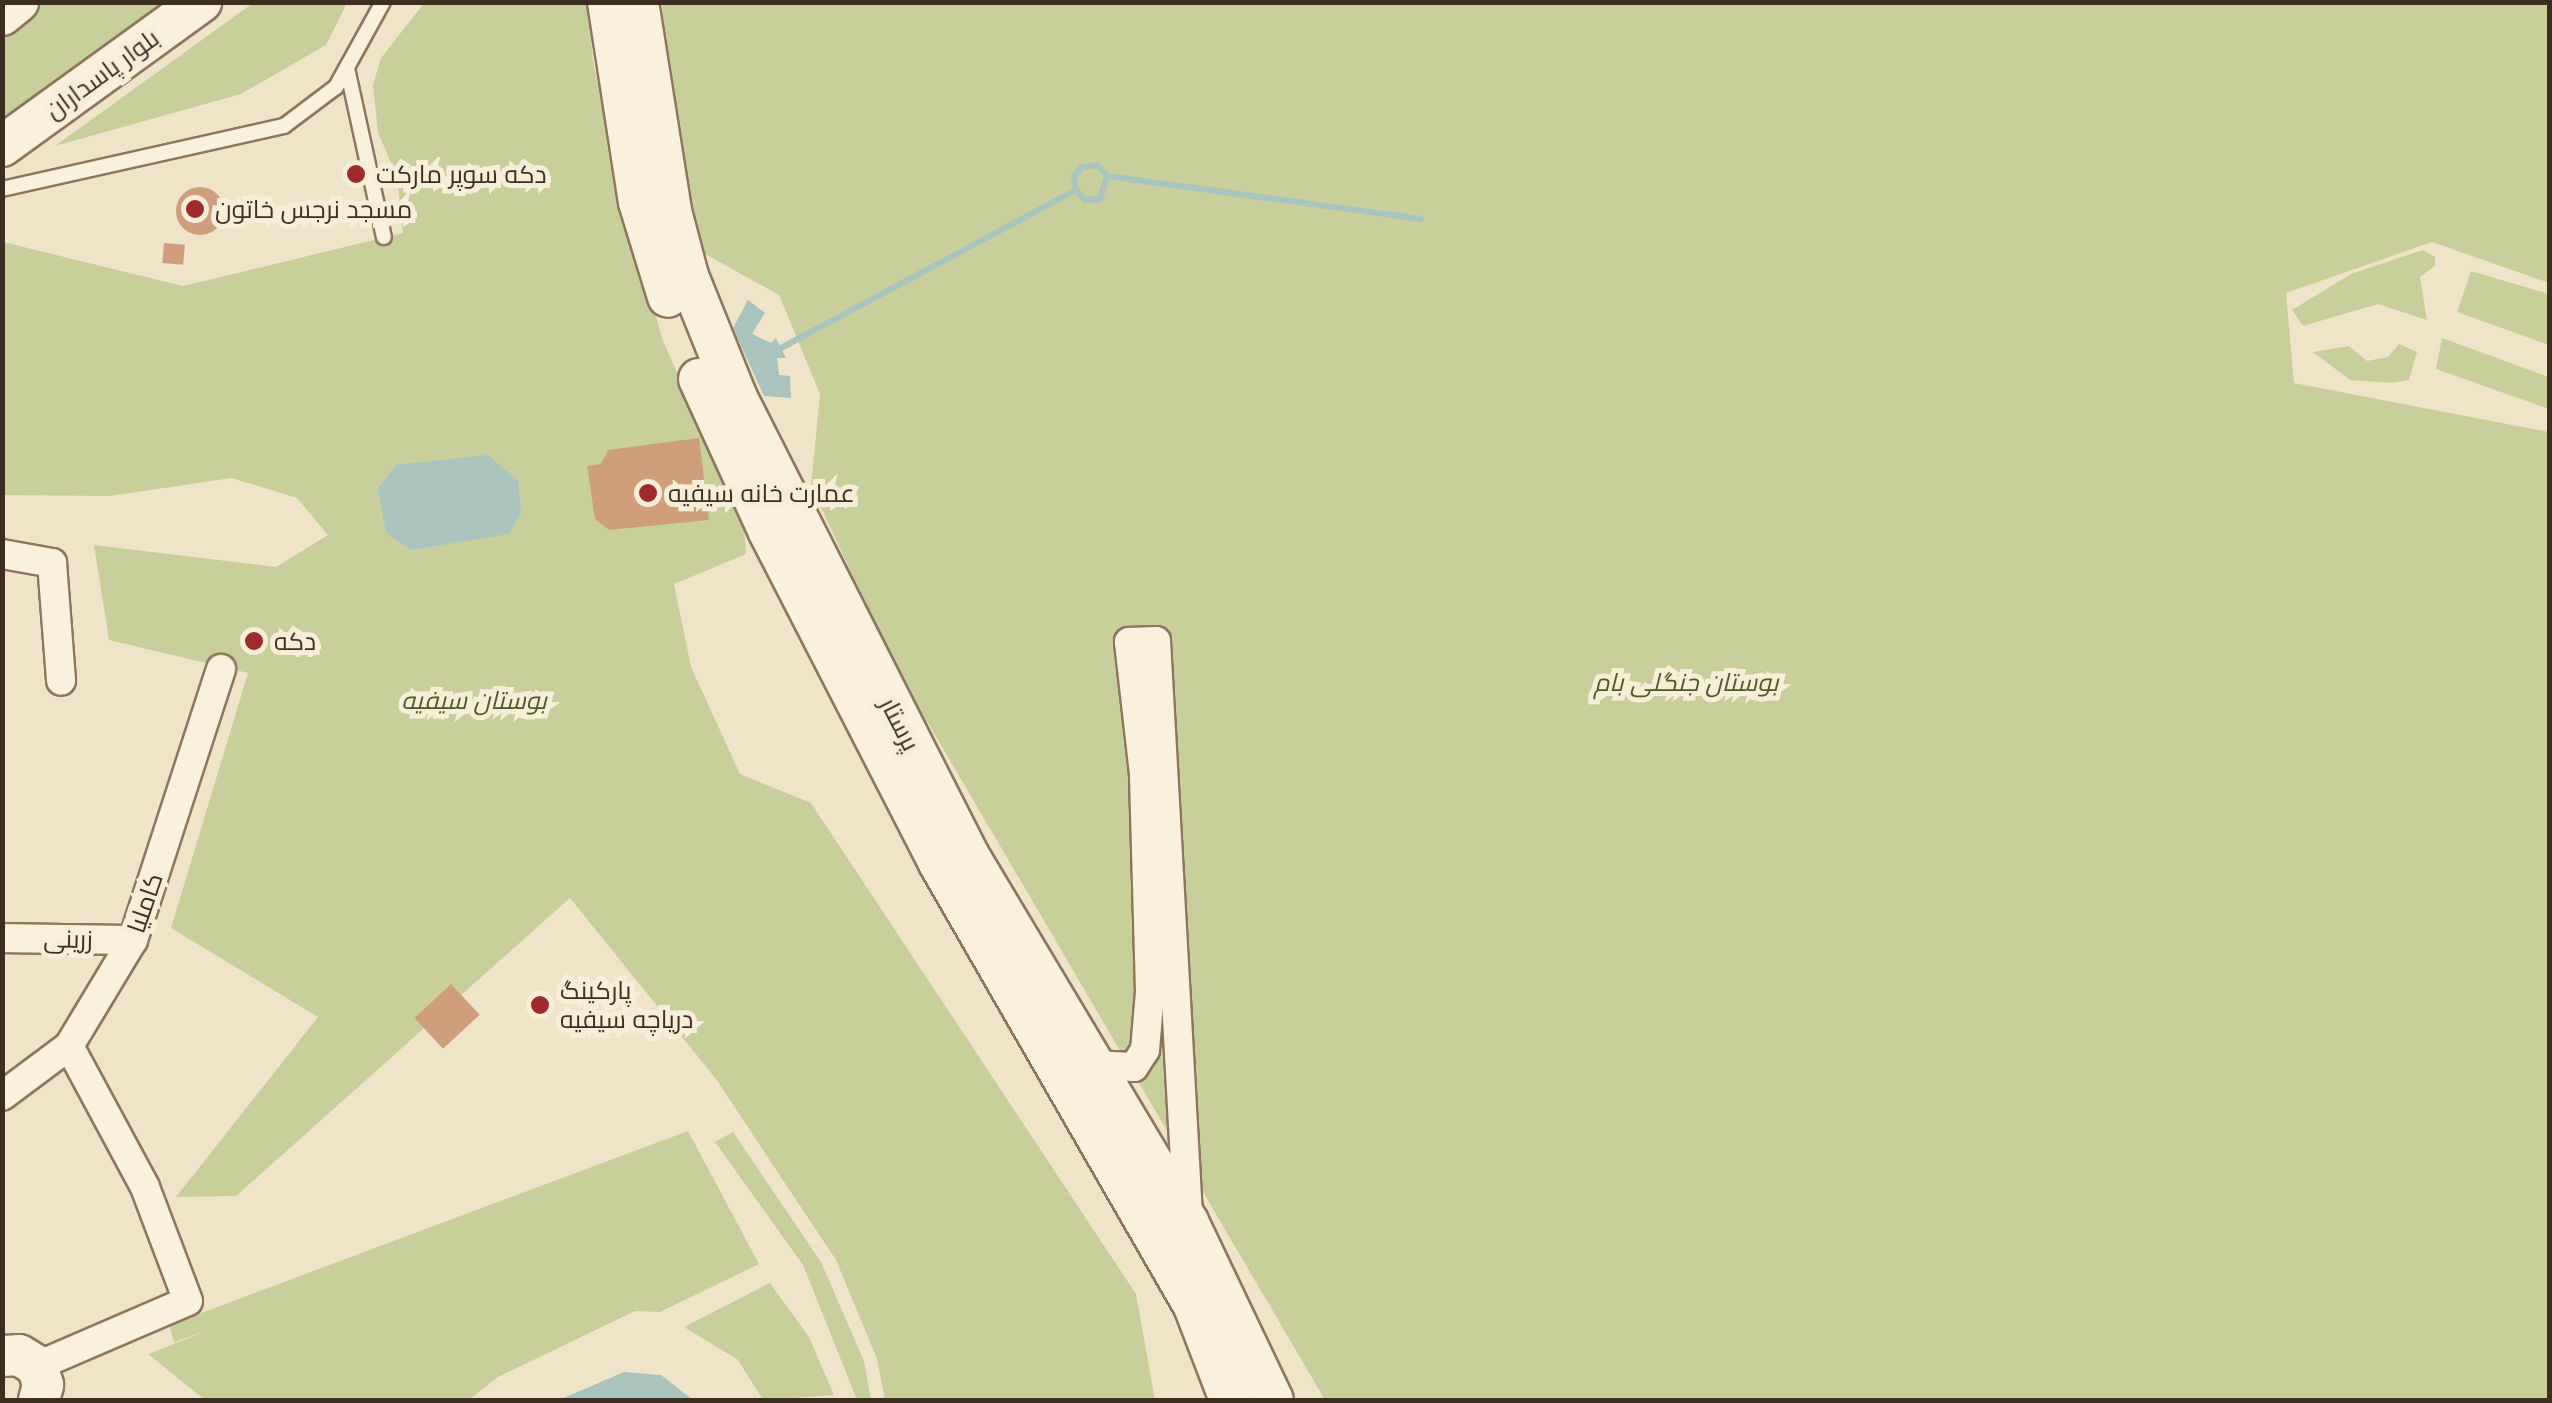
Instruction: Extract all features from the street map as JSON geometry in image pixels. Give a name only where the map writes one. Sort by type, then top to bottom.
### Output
[{"type":"main road","points":[[2,15],[18,2]]},
{"type":"main road","name":"بلوار پاسداران","points":[[2,146],[202,2]]},
{"type":"main road","name":"پرستار","points":[[608,2],[639,202],[680,333],[718,422],[948,879],[1194,1306],[1230,1400]]},
{"type":"main road","name":"پرستار","points":[[638,2],[671,212],[715,347],[969,856],[1188,1222],[1273,1400]]},
{"type":"street","points":[[2,554],[52,562],[61,681]]},
{"type":"street","points":[[1091,1065],[1134,1067],[1145,1050],[1150,992],[1144,774],[1129,642],[1156,641],[1188,1222]]},
{"type":"street","name":"کاملیا","points":[[2,1096],[69,1046],[133,940],[221,669]]},
{"type":"street","name":"زرینی","points":[[2,938],[133,940]]},
{"type":"street","points":[[37,1382],[188,1301],[146,1187],[69,1046]]},
{"type":"lane","points":[[2,189],[284,126],[336,87],[383,2]]},
{"type":"lane","points":[[348,68],[384,238]]},
{"type":"green space","points":[[35,3],[183,3],[3,133],[2,28]]},
{"type":"green space","points":[[253,3],[347,3],[326,45],[241,94],[55,146]]},
{"type":"green space","name":"بوستان سیفیه","points":[[424,3],[588,3],[593,61],[622,200],[663,341],[744,522],[746,554],[674,584],[691,667],[740,774],[811,803],[1136,1294],[1155,1400],[885,1400],[877,1359],[836,1260],[716,1079],[570,898],[236,1196],[176,1197],[318,1017],[171,928],[248,673],[109,640],[94,545],[276,567],[328,535],[297,498],[232,478],[110,496],[3,495],[3,242],[183,286],[403,233],[397,176],[378,133],[373,85],[381,58]]},
{"type":"green space","name":"بوستان جنگلی بام","points":[[662,3],[2549,3],[2549,283],[2432,242],[2286,293],[2294,383],[2549,432],[2549,1400],[1325,1400],[894,665],[811,486],[820,394],[779,295],[698,250],[669,100]]},
{"type":"green space","points":[[2423,250],[2435,257],[2435,266],[2420,277],[2427,320],[2378,304],[2303,326],[2292,310],[2351,274]]},
{"type":"green space","points":[[2471,271],[2549,294],[2549,345],[2457,312]]},
{"type":"green space","points":[[2442,338],[2549,377],[2549,409],[2436,369]]},
{"type":"green space","points":[[2399,344],[2417,352],[2409,380],[2391,383],[2350,380],[2313,352],[2349,346],[2367,361],[2388,357]]},
{"type":"green space","points":[[688,1131],[759,1264],[660,1312],[635,1311],[498,1377],[469,1400],[205,1400],[148,1354],[209,1330],[174,1342],[169,1325]]},
{"type":"green space","points":[[733,1132],[821,1262],[864,1361],[871,1400],[857,1400],[803,1265],[715,1142]]},
{"type":"green space","points":[[770,1283],[809,1337],[834,1395],[763,1400],[738,1360],[684,1327]]},
{"type":"water","points":[[748,300],[765,313],[752,334],[771,343],[776,338],[786,358],[777,358],[779,375],[790,376],[791,398],[764,396],[733,328]]},
{"type":"water","points":[[488,455],[518,481],[521,513],[509,534],[411,550],[386,533],[378,488],[396,465]]},
{"type":"water","points":[[624,1372],[661,1375],[693,1400],[559,1400]]},
{"type":"building","points":[[200,187],[217,194],[224,211],[217,228],[200,235],[183,228],[176,211],[183,194]]},
{"type":"building","points":[[164,243],[185,245],[183,265],[162,263]]},
{"type":"building","name":"عمارت خانه سیفیه","points":[[699,438],[709,520],[609,530],[595,519],[587,466],[601,464],[608,450]]},
{"type":"building","points":[[451,984],[480,1015],[443,1049],[414,1018]]},
{"type":"waterway","points":[[781,348],[1076,190],[1085,200],[1100,199],[1107,176],[1097,165],[1082,167],[1074,176],[1076,190]]},
{"type":"waterway","points":[[1107,176],[1421,219]]},
{"type":"place","name":"دکه سوپر مارکت","points":[[356,174]]},
{"type":"place","name":"مسجد نرجس خاتون","points":[[195,209]]},
{"type":"place","name":"عمارت خانه سیفیه","points":[[648,493]]},
{"type":"place","name":"دکه","points":[[254,641]]},
{"type":"place","name":"پارکینگ دریاچه سیفیه","points":[[540,1005]]}]
